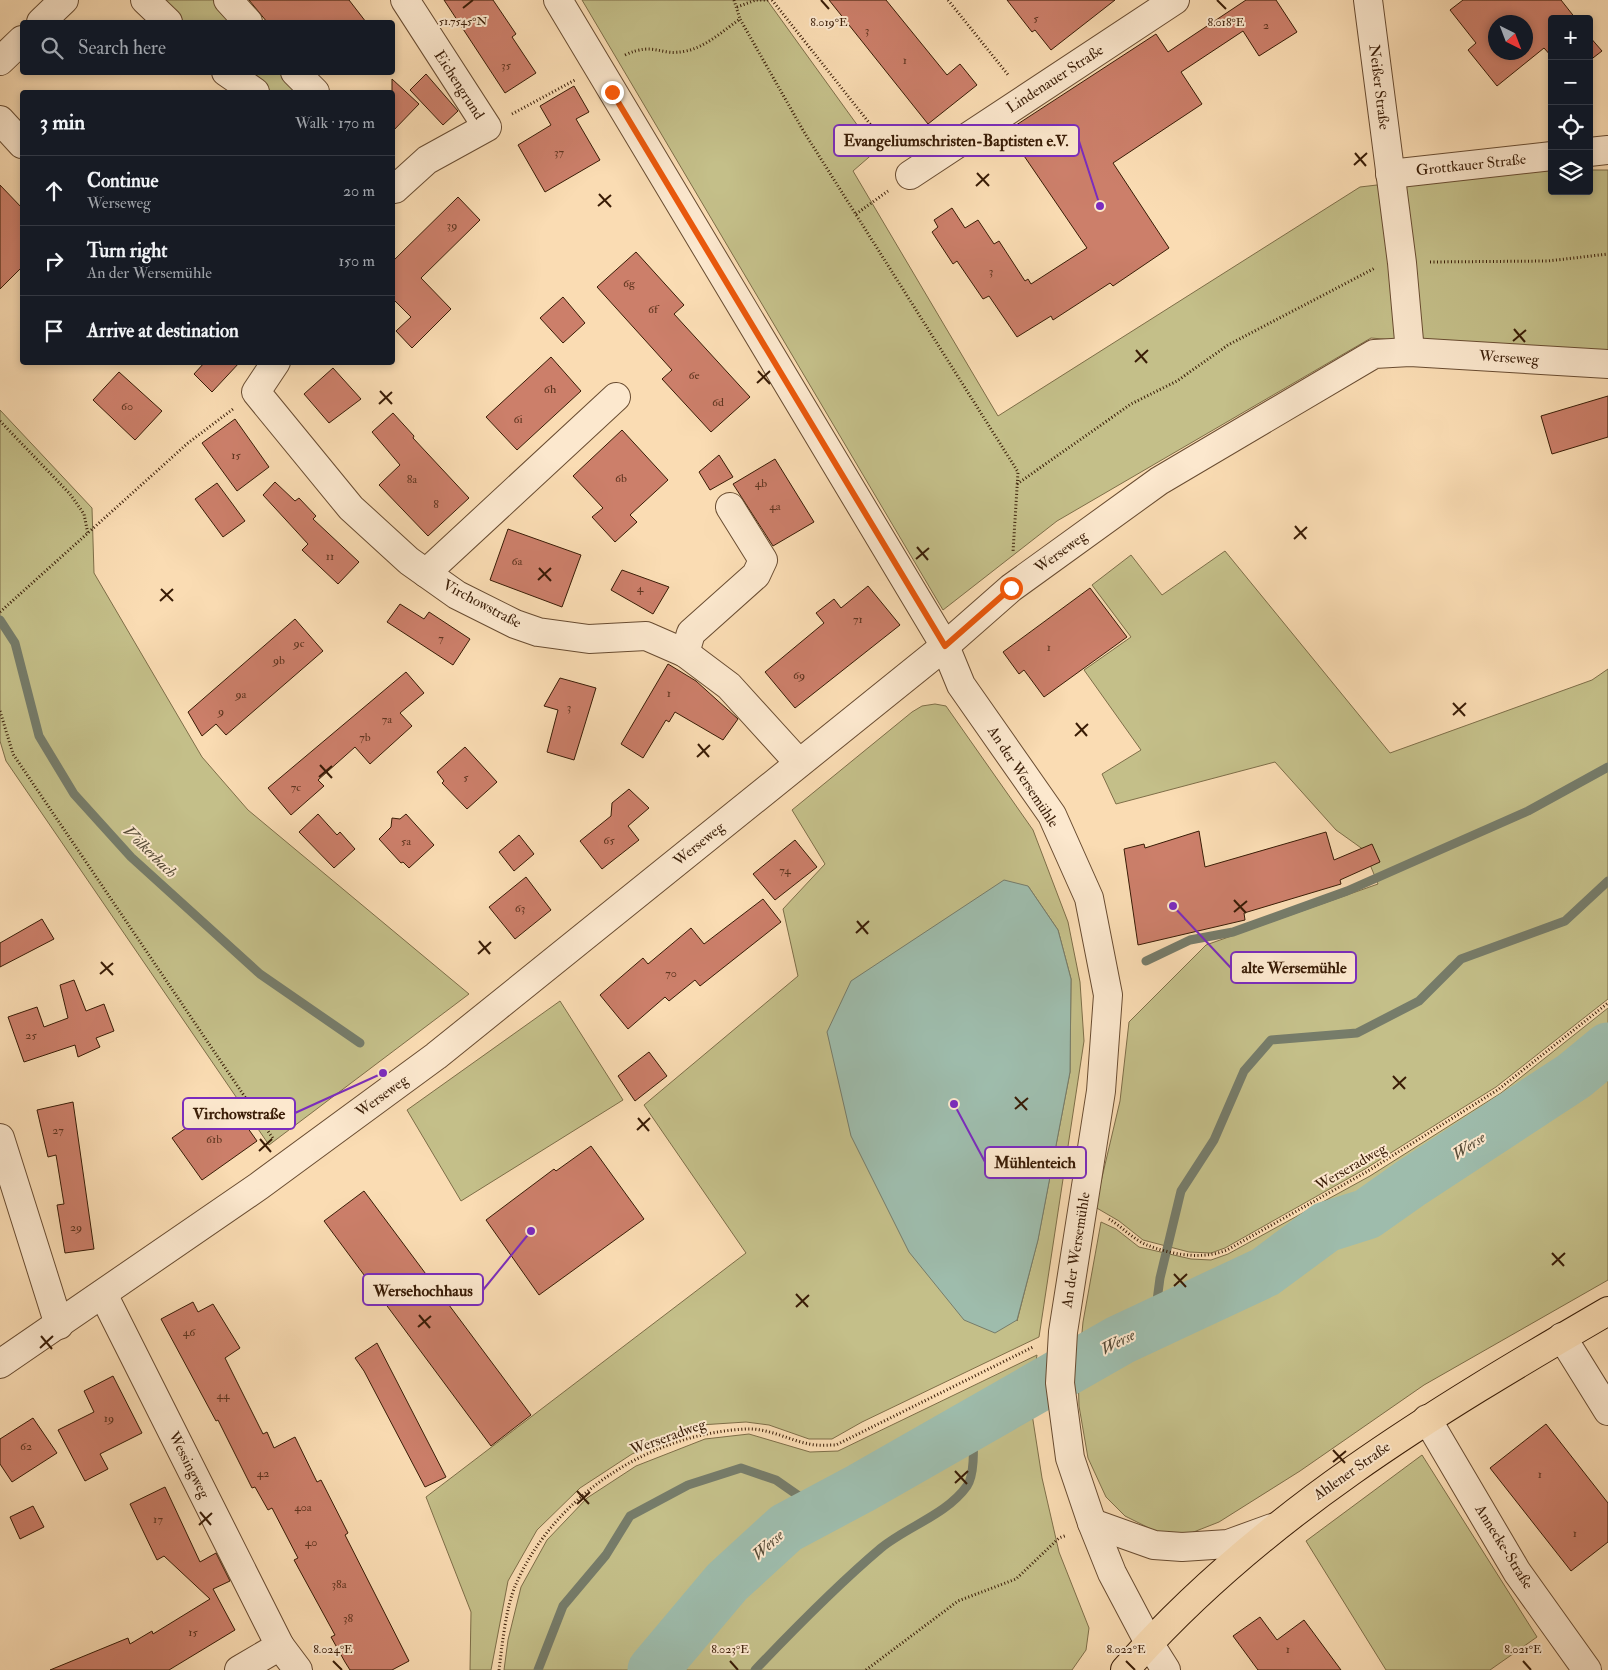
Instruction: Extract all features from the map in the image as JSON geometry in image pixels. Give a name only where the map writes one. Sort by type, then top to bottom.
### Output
[{"type":"main road","name":"Ahlener Straße","points":[[1124,1670],[1208,1584],[1272,1528],[1427,1419],[1608,1311]]},
{"type":"street","points":[[43,20],[64,0]]},
{"type":"street","points":[[145,0],[166,20]]},
{"type":"street","points":[[228,0],[246,20]]},
{"type":"street","name":"Eichengrund","points":[[395,186],[427,160],[486,127],[405,0]]},
{"type":"street","name":"An der Wersemühle","points":[[558,0],[945,646],[961,685],[1052,815],[1089,898],[1108,995],[1101,1091],[1063,1332],[1060,1371],[1070,1458],[1092,1523],[1112,1573],[1149,1643],[1166,1670]]},
{"type":"street","name":"Lindenauer Straße","points":[[910,175],[1175,0]]},
{"type":"street","name":"Neißer Straße","points":[[1368,0],[1390,174]]},
{"type":"street","points":[[0,62],[20,42]]},
{"type":"street","points":[[230,75],[253,90]]},
{"type":"street","points":[[298,75],[312,90]]},
{"type":"street","points":[[0,120],[20,142]]},
{"type":"street","points":[[1593,152],[1608,150]]},
{"type":"street","name":"Grottkauer Straße","points":[[1390,174],[1548,156]]},
{"type":"street","points":[[1390,174],[1402,263],[1410,352]]},
{"type":"street","name":"Werseweg","points":[[0,1364],[290,1164],[436,1056],[945,646],[1011,588],[1159,481],[1374,354],[1410,352],[1608,364]]},
{"type":"street","points":[[256,392],[274,365]]},
{"type":"street","name":"Virchowstraße","points":[[256,392],[351,508],[409,561],[457,595],[515,624],[538,632],[589,639],[646,636],[685,653],[729,686],[799,763]]},
{"type":"street","points":[[426,573],[616,397]]},
{"type":"street","points":[[685,653],[691,633],[756,575],[763,560],[730,507]]},
{"type":"street","points":[[0,1138],[59,1325]]},
{"type":"street","name":"Wessingweg","points":[[103,1294],[280,1646],[298,1670]]},
{"type":"street","points":[[1562,1337],[1608,1411]]},
{"type":"street","name":"Annecke-Straße","points":[[1427,1419],[1517,1572],[1587,1670]]},
{"type":"street","points":[[1092,1523],[1154,1545],[1182,1548],[1228,1544],[1272,1528]]},
{"type":"street","points":[[239,1670],[280,1646]]},
{"type":"path","points":[[734,0],[740,19],[804,132],[1018,472],[1011,588]]},
{"type":"path","points":[[737,7],[756,0],[771,0],[910,175],[856,214]]},
{"type":"path","points":[[948,0],[1026,98]]},
{"type":"path","points":[[486,127],[640,48],[653,48],[669,52],[687,51],[708,41],[740,19]]},
{"type":"path","points":[[1017,485],[1131,404],[1176,381],[1228,344],[1375,268],[1402,263],[1548,261],[1608,254]]},
{"type":"path","points":[[0,612],[188,444],[256,392]]},
{"type":"path","points":[[0,421],[70,494],[84,514],[88,534]]},
{"type":"path","points":[[0,711],[13,754],[290,1164]]},
{"type":"path","name":"Werseradweg","points":[[1082,1208],[1094,1210],[1146,1245],[1185,1255],[1213,1256],[1228,1250],[1368,1171],[1499,1089],[1608,1003]]},
{"type":"path","name":"Werseradweg","points":[[499,1670],[515,1585],[543,1536],[585,1493],[634,1459],[705,1432],[749,1428],[810,1444],[836,1445],[1063,1332]]},
{"type":"path","points":[[866,1670],[958,1600],[1016,1579],[1059,1538],[1092,1523]]},
{"type":"shaded area","points":[[161,0],[222,0],[239,20],[181,20]]},
{"type":"shaded area","points":[[582,0],[767,0],[876,151],[853,171],[998,416],[1360,187],[1547,165],[1548,195],[1593,195],[1593,170],[1608,170],[1608,358],[1371,338],[1057,521],[943,610]]},
{"type":"shaded area","points":[[247,75],[290,75],[306,90],[267,90]]},
{"type":"shaded area","points":[[0,410],[92,508],[94,573],[202,757],[248,810],[469,994],[269,1145],[6,761],[0,741]]},
{"type":"shaded area","points":[[1225,551],[1390,753],[1592,680],[1608,669],[1608,999],[1496,1087],[1365,1169],[1225,1248],[1211,1253],[1189,1252],[1143,1240],[1119,1221],[1095,1207],[1120,1101],[1129,1022],[1206,945],[1378,884],[1364,850],[1336,830],[1275,762],[1116,804],[1102,774],[1141,750],[1084,670],[1131,637],[1092,585],[1131,555],[1162,595]]},
{"type":"shaded area","points":[[935,704],[946,706],[1033,830],[1068,922],[1080,982],[1084,1041],[1039,1337],[862,1422],[832,1439],[809,1439],[769,1425],[746,1422],[700,1425],[632,1454],[580,1488],[537,1530],[508,1581],[491,1670],[470,1670],[471,1612],[426,1497],[746,1253],[644,1105],[798,976],[783,909],[825,864],[792,810],[912,712],[922,706]],"holes":[[[1028,886],[1058,930],[1071,979],[1070,1072],[1038,1239],[1017,1321]]]},
{"type":"shaded area","points":[[1004,880],[1028,886],[1058,930],[1071,979],[1070,1072],[1038,1240],[1017,1320],[995,1333],[964,1320],[909,1252],[851,1136],[827,1032],[851,981]]},
{"type":"shaded area","points":[[560,1001],[623,1100],[461,1201],[407,1110]]},
{"type":"shaded area","points":[[1608,1008],[1608,1280],[1424,1385],[1300,1471],[1219,1522],[1191,1533],[1157,1532],[1125,1516],[1106,1497],[1088,1458],[1079,1406],[1078,1374],[1083,1322],[1101,1222],[1116,1229],[1139,1247],[1191,1259],[1211,1260],[1228,1254],[1370,1176],[1501,1093]]},
{"type":"shaded area","points":[[1037,1355],[1030,1401],[1042,1478],[1059,1552],[1089,1628],[1086,1650],[1072,1670],[504,1670],[508,1640],[521,1587],[547,1540],[587,1498],[636,1466],[705,1439],[749,1434],[810,1452],[838,1451]]},
{"type":"shaded area","points":[[1422,1455],[1537,1637],[1490,1670],[1386,1670],[1306,1541]]},
{"type":"building","points":[[249,0],[349,0],[364,20],[265,20]]},
{"type":"building","points":[[444,0],[493,0],[516,34],[512,37],[536,73],[505,93]]},
{"type":"building","points":[[829,0],[886,0],[947,75],[960,64],[977,85],[928,124]]},
{"type":"building","points":[[1007,0],[1115,0],[1051,50],[1035,30],[1032,32]]},
{"type":"building","points":[[1246,0],[1276,0],[1297,32],[1259,56],[1243,31],[1181,72],[1202,104],[1113,163],[1169,248],[1113,286],[1110,283],[1053,320],[1051,316],[1017,337],[989,296],[983,299],[957,261],[953,264],[932,232],[938,227],[934,220],[952,208],[965,228],[978,220],[994,244],[999,241],[1025,281],[1028,279],[1031,284],[1087,248],[1007,131],[1156,34],[1168,52]]},
{"type":"building","points":[[1463,0],[1561,0],[1573,15],[1548,15],[1548,52],[1544,48],[1533,57],[1533,15],[1488,15],[1488,60],[1529,60],[1497,86],[1468,50],[1476,43],[1450,10]]},
{"type":"building","points":[[1593,41],[1602,51],[1593,58]]},
{"type":"building","points":[[426,74],[458,111],[443,125],[410,90]]},
{"type":"building","points":[[392,79],[419,104],[395,129],[395,90],[392,90]]},
{"type":"building","points":[[574,86],[589,112],[576,119],[600,160],[545,192],[518,145],[551,125],[540,106]]},
{"type":"building","points":[[0,185],[20,206],[20,269],[0,289]]},
{"type":"building","points":[[458,197],[480,220],[421,278],[451,309],[412,348],[396,331],[411,317],[395,301],[395,259]]},
{"type":"building","points":[[636,252],[684,305],[674,314],[750,397],[711,432],[662,379],[672,370],[597,287]]},
{"type":"building","points":[[563,297],[585,323],[563,343],[540,318]]},
{"type":"building","points":[[551,357],[581,391],[517,450],[486,417]]},
{"type":"building","points":[[202,365],[237,365],[212,392],[194,374]]},
{"type":"building","points":[[333,368],[361,399],[329,423],[304,394]]},
{"type":"building","points":[[119,372],[162,411],[135,440],[93,400]]},
{"type":"building","points":[[1608,396],[1608,437],[1552,454],[1541,416]]},
{"type":"building","points":[[393,413],[414,436],[413,438],[469,498],[428,536],[379,485],[400,465],[372,432]]},
{"type":"building","points":[[235,419],[269,467],[237,491],[202,443]]},
{"type":"building","points":[[622,430],[668,480],[630,515],[637,522],[615,542],[592,517],[603,508],[573,476]]},
{"type":"building","points":[[719,455],[733,477],[710,490],[699,472]]},
{"type":"building","points":[[775,459],[814,522],[773,546],[733,484]]},
{"type":"building","points":[[275,482],[295,501],[299,498],[316,516],[313,519],[359,562],[338,584],[302,550],[308,544],[263,495]]},
{"type":"building","points":[[217,483],[245,521],[223,537],[195,499]]},
{"type":"building","points":[[508,529],[581,555],[562,607],[490,580]]},
{"type":"building","points":[[622,570],[669,587],[653,614],[611,590]]},
{"type":"building","points":[[868,586],[900,625],[795,708],[765,672],[824,623],[816,613],[834,599],[841,608]]},
{"type":"building","points":[[1090,588],[1127,637],[1044,697],[1024,670],[1019,674],[1003,652]]},
{"type":"building","points":[[400,604],[424,619],[429,612],[470,639],[453,665],[387,622]]},
{"type":"building","points":[[295,619],[323,651],[226,735],[216,724],[202,736],[188,712]]},
{"type":"building","points":[[668,664],[696,681],[738,719],[723,740],[675,712],[669,722],[666,720],[643,758],[621,744]]},
{"type":"building","points":[[406,672],[424,693],[400,713],[412,726],[370,764],[355,747],[318,780],[324,786],[291,815],[268,788]]},
{"type":"building","points":[[560,678],[596,688],[574,760],[547,752],[558,710],[544,706]]},
{"type":"building","points":[[465,747],[497,782],[467,809],[442,783],[444,781],[437,772]]},
{"type":"building","points":[[629,789],[649,808],[628,826],[639,840],[602,869],[580,841],[611,816],[612,803]]},
{"type":"building","points":[[318,814],[337,835],[340,832],[355,849],[334,868],[299,832]]},
{"type":"building","points":[[406,814],[434,845],[409,868],[403,862],[401,863],[379,839],[391,827],[392,818],[400,819]]},
{"type":"building","points":[[1199,831],[1205,867],[1326,832],[1334,860],[1372,844],[1380,862],[1340,880],[1341,884],[1244,913],[1245,920],[1138,945],[1124,849],[1144,844],[1145,848]]},
{"type":"building","points":[[519,835],[534,854],[514,871],[499,852]]},
{"type":"building","points":[[795,840],[817,867],[775,900],[753,874]]},
{"type":"building","points":[[526,877],[551,910],[515,939],[489,907]]},
{"type":"building","points":[[763,899],[781,922],[700,986],[695,980],[669,1001],[665,997],[628,1029],[600,995],[643,958],[648,964],[691,928],[704,944]]},
{"type":"building","points":[[42,919],[54,939],[0,967],[0,943]]},
{"type":"building","points":[[74,980],[86,1011],[104,1004],[114,1031],[96,1038],[100,1047],[78,1057],[75,1045],[24,1062],[8,1017],[37,1007],[44,1027],[68,1018],[60,985]]},
{"type":"building","points":[[649,1052],[667,1076],[635,1101],[618,1076]]},
{"type":"building","points":[[227,1099],[257,1141],[202,1180],[172,1138]]},
{"type":"building","points":[[73,1102],[94,1249],[65,1253],[57,1205],[64,1204],[56,1155],[48,1157],[37,1110]]},
{"type":"building","points":[[591,1146],[644,1219],[539,1295],[486,1220],[554,1169],[556,1171]]},
{"type":"building","points":[[364,1191],[531,1415],[491,1446],[324,1221]]},
{"type":"building","points":[[193,1302],[198,1312],[213,1304],[240,1348],[225,1358],[263,1434],[267,1432],[274,1448],[295,1437],[317,1482],[321,1480],[348,1533],[345,1535],[409,1661],[392,1670],[350,1670],[345,1662],[331,1637],[335,1635],[294,1560],[298,1558],[272,1508],[268,1510],[255,1487],[252,1488],[218,1420],[216,1421],[161,1319]]},
{"type":"building","points":[[377,1343],[446,1477],[425,1487],[364,1371],[355,1358]]},
{"type":"building","points":[[113,1376],[142,1433],[100,1454],[108,1469],[85,1481],[58,1430],[94,1412],[84,1391]]},
{"type":"building","points":[[33,1418],[57,1453],[12,1482],[0,1464],[0,1439]]},
{"type":"building","points":[[1546,1424],[1608,1503],[1608,1542],[1571,1571],[1490,1468]]},
{"type":"building","points":[[165,1487],[200,1562],[216,1553],[230,1581],[213,1589],[235,1630],[169,1670],[50,1670],[128,1638],[130,1644],[152,1631],[153,1634],[210,1599],[164,1556],[157,1560],[130,1504]]},
{"type":"building","points":[[33,1506],[44,1527],[20,1539],[10,1517]]},
{"type":"building","points":[[1260,1617],[1277,1640],[1304,1620],[1341,1670],[1258,1670],[1233,1636]]},
{"type":"waterway","name":"Völkerbach","points":[[0,620],[15,643],[39,736],[74,794],[131,857],[260,974],[360,1043]]},
{"type":"waterway","points":[[1146,961],[1190,940],[1233,932],[1347,891],[1528,811],[1608,767]]},
{"type":"waterway","points":[[1154,1323],[1160,1278],[1181,1191],[1214,1140],[1244,1071],[1271,1040],[1357,1033],[1419,1001],[1461,959],[1565,921],[1608,881]]},
{"type":"waterway","name":"Werse","points":[[653,1670],[727,1582],[786,1528],[861,1488],[1120,1340],[1265,1272],[1326,1227],[1367,1214],[1574,1076],[1608,1048]]},
{"type":"waterway","points":[[755,1670],[816,1607],[881,1548],[938,1513],[967,1486],[972,1473],[973,1422]]},
{"type":"waterway","points":[[538,1670],[563,1606],[606,1555],[630,1516],[688,1485],[741,1468],[776,1480],[819,1510]]},
{"type":"place","name":"Evangeliumschristen-Baptisten e.V.","points":[[1100,206]]},
{"type":"place","name":"alte Wersemühle","points":[[1173,906]]},
{"type":"place","name":"Virchowstraße","points":[[383,1073]]},
{"type":"place","name":"Mühlenteich","points":[[954,1104]]},
{"type":"place","name":"Wersehochhaus","points":[[531,1231]]},
{"type":"route","points":[[612,92],[945,646],[1011,588]]}]
